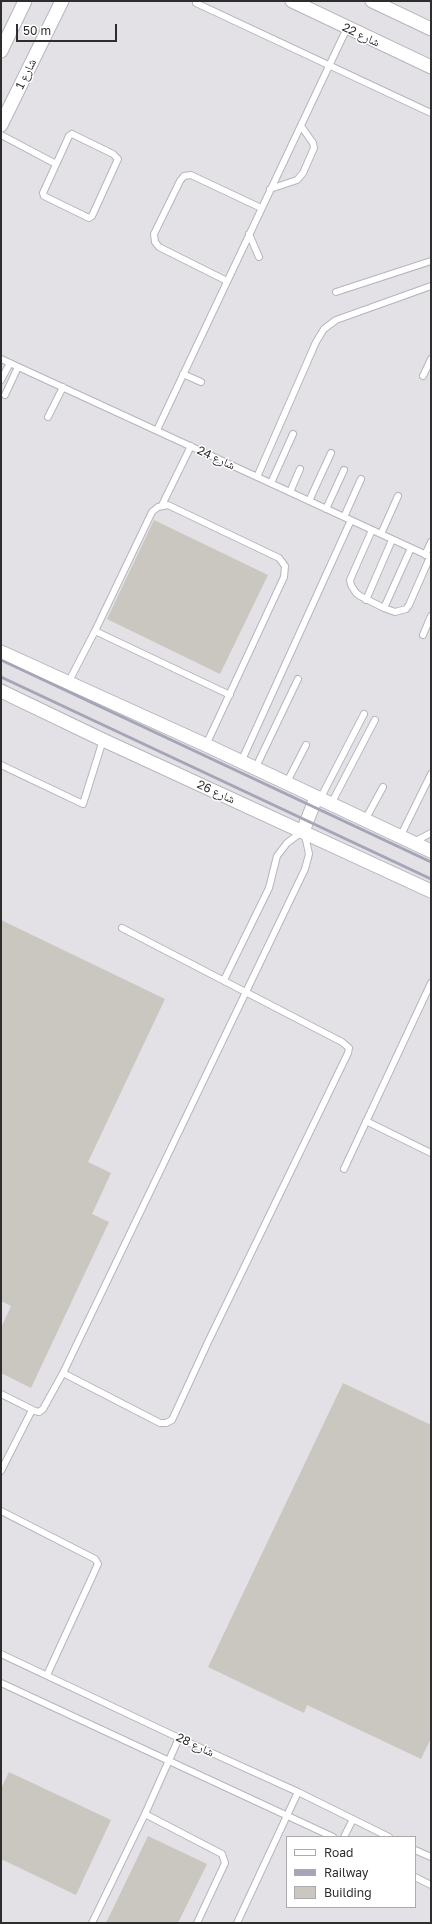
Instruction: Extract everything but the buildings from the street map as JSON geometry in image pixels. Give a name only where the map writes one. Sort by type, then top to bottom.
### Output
[{"type":"street","points":[[1,51],[25,1]]},
{"type":"street","name":"شارع 1","points":[[1,125],[62,1]]},
{"type":"street","name":"شارع 22","points":[[292,1],[431,67]]},
{"type":"street","points":[[372,1],[431,29]]},
{"type":"street","points":[[1,652],[206,745],[431,851]]},
{"type":"street","name":"شارع 26","points":[[2,693],[431,891]]},
{"type":"street","points":[[302,831],[323,800]]},
{"type":"lane","points":[[196,3],[431,113]]},
{"type":"lane","points":[[157,430],[347,28]]},
{"type":"lane","points":[[270,189],[297,180],[303,173],[314,148],[313,143],[301,126]]},
{"type":"lane","points":[[72,134],[116,156],[116,163],[91,218],[44,196],[44,191],[56,164],[69,136],[72,134]]},
{"type":"lane","points":[[1,135],[56,164]]},
{"type":"lane","points":[[227,281],[159,247],[154,242],[154,234],[182,178],[191,175],[261,208]]},
{"type":"lane","points":[[249,234],[259,257]]},
{"type":"lane","points":[[336,292],[431,261]]},
{"type":"lane","points":[[257,477],[316,342],[324,329],[336,320],[431,286]]},
{"type":"lane","name":"شارع 24","points":[[1,359],[429,556]]},
{"type":"lane","points":[[423,376],[431,359]]},
{"type":"lane","points":[[1,380],[10,363]]},
{"type":"lane","points":[[5,395],[18,366]]},
{"type":"lane","points":[[183,374],[201,382]]},
{"type":"lane","points":[[48,418],[63,387]]},
{"type":"lane","points":[[271,483],[293,434]]},
{"type":"lane","points":[[68,683],[95,632],[152,512],[162,505],[191,446]]},
{"type":"lane","points":[[309,501],[331,453]]},
{"type":"lane","points":[[290,492],[300,469]]},
{"type":"lane","points":[[326,509],[344,470]]},
{"type":"lane","points":[[344,517],[361,479]]},
{"type":"lane","points":[[381,534],[398,496]]},
{"type":"lane","points":[[162,505],[168,505],[279,558],[284,566],[284,576],[206,745]]},
{"type":"lane","points":[[241,762],[351,520]]},
{"type":"lane","points":[[372,530],[350,580],[356,593],[366,600],[395,612],[406,609],[409,605],[429,556],[431,542]]},
{"type":"lane","points":[[366,600],[392,540]]},
{"type":"lane","points":[[384,608],[411,548]]},
{"type":"lane","points":[[423,635],[431,616]]},
{"type":"lane","points":[[95,632],[230,695]]},
{"type":"lane","points":[[255,769],[298,679]]},
{"type":"lane","points":[[323,800],[364,714]]},
{"type":"lane","points":[[323,800],[375,720]]},
{"type":"lane","points":[[1,765],[83,804],[103,740]]},
{"type":"lane","points":[[286,784],[306,745]]},
{"type":"lane","points":[[400,837],[431,774]]},
{"type":"lane","points":[[365,820],[383,787]]},
{"type":"lane","points":[[1,1394],[39,1412],[43,1409],[63,1373],[308,862],[306,840],[302,831],[287,843],[277,856],[269,888],[224,980]]},
{"type":"lane","points":[[413,843],[431,833]]},
{"type":"lane","points":[[63,1373],[160,1422],[169,1422],[173,1417],[348,1053],[349,1048],[347,1044],[122,928]]},
{"type":"lane","points":[[344,1168],[431,983]]},
{"type":"lane","points":[[366,1121],[431,1154]]},
{"type":"lane","points":[[1,1471],[32,1410]]},
{"type":"lane","points":[[1,1511],[95,1558],[98,1564],[47,1675]]},
{"type":"lane","name":"شارع 28","points":[[1,1654],[298,1792],[387,1836]]},
{"type":"lane","name":"شارع 28","points":[[1,1683],[331,1836]]},
{"type":"lane","points":[[92,1923],[145,1814],[179,1738]]},
{"type":"lane","points":[[237,1923],[298,1792]]},
{"type":"lane","points":[[145,1814],[222,1854],[224,1859],[223,1868],[197,1923]]},
{"type":"lane","points":[[344,1836],[353,1819]]},
{"type":"lane","points":[[416,1850],[431,1858]]},
{"type":"lane","points":[[416,1878],[431,1885]]},
{"type":"shaded area","points":[[1,1],[431,1],[431,1923],[1,1923]]},
{"type":"railway","points":[[1,660],[431,862]]},
{"type":"railway","points":[[1,677],[431,879]]}]
